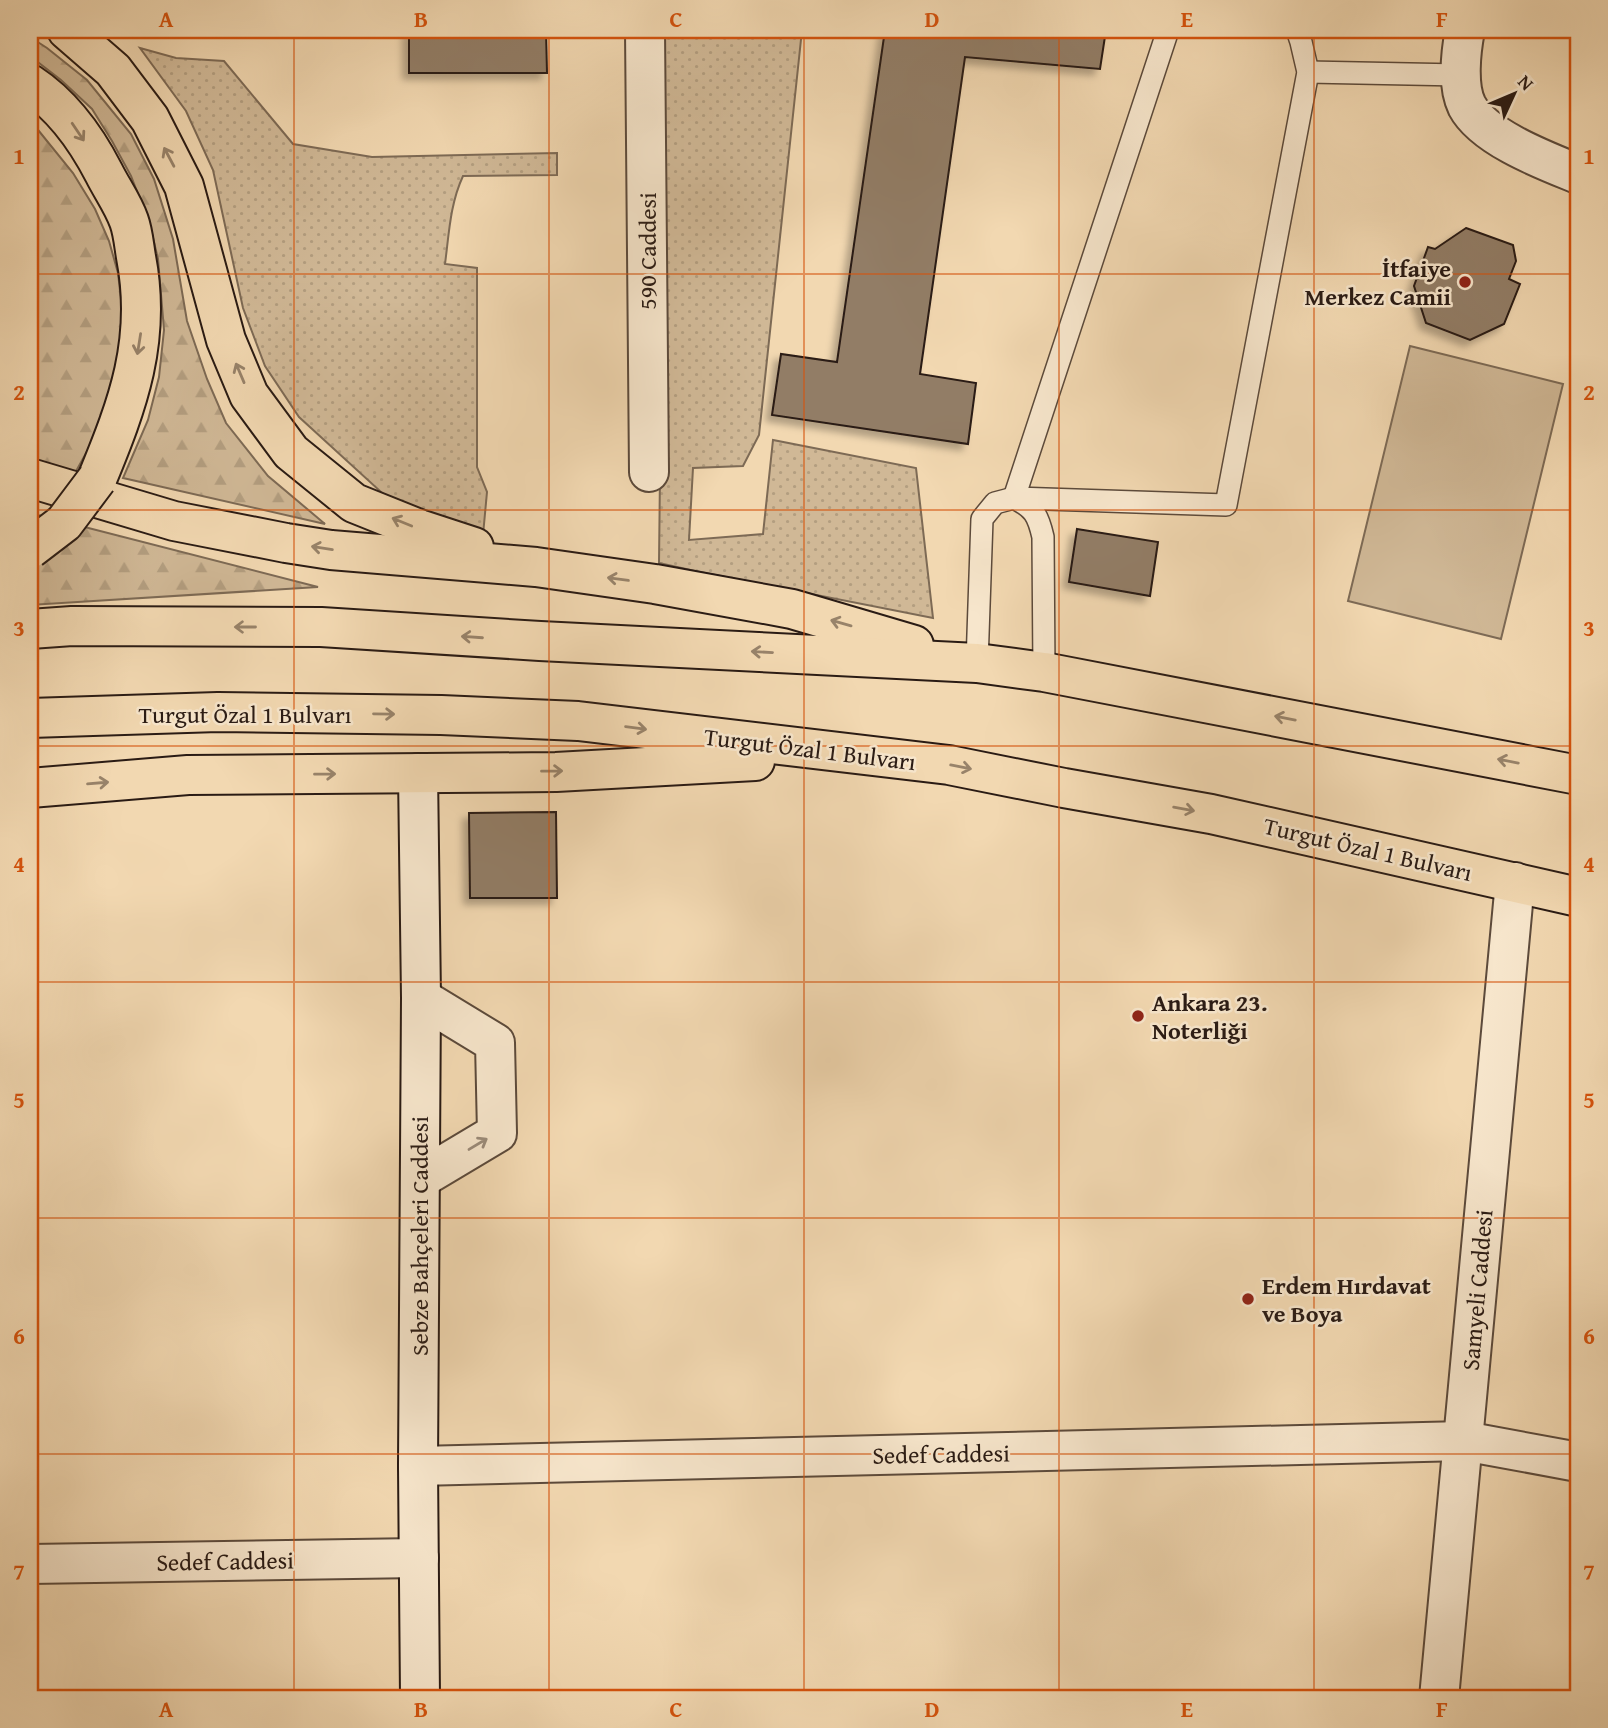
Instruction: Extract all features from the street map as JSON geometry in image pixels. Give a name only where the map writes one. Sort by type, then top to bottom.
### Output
[{"type":"highway","points":[[67,30],[113,70],[150,119],[184,186],[226,340],[235,362],[249,395],[291,452],[354,503],[419,529],[536,567]]},
{"type":"highway","points":[[30,84],[73,122],[130,222],[139,270],[142,323],[132,384],[121,422],[97,479],[64,523],[30,548]]},
{"type":"highway","points":[[30,478],[174,521],[331,550],[536,567],[655,584],[792,609],[977,663]]},
{"type":"highway","points":[[30,629],[72,626],[321,627],[977,663],[1044,672],[1577,770]]},
{"type":"highway","name":"Turgut Özal 1 Bulvarı","points":[[30,718],[218,712],[441,715],[578,721],[949,765],[1211,814],[1578,897]]},
{"type":"highway","points":[[30,788],[188,775],[556,772],[869,755]]},
{"type":"street","name":"590 Caddesi","points":[[645,30],[649,472]]},
{"type":"street","points":[[1465,30],[1462,47],[1463,90],[1476,117],[1520,149],[1578,174]]},
{"type":"street","name":"Sebze Bahçeleri Caddesi","points":[[418,773],[421,998],[418,1466],[420,1698]]},
{"type":"street","name":"Samyeli Caddesi","points":[[1439,1698],[1515,882]]},
{"type":"street","points":[[420,1179],[497,1133],[495,1043],[421,998]]},
{"type":"street","name":"Sedef Caddesi","points":[[418,1466],[1464,1441],[1578,1462]]},
{"type":"street","name":"Sedef Caddesi","points":[[30,1564],[419,1558]]},
{"type":"lane","points":[[1014,498],[1168,30]]},
{"type":"lane","points":[[977,663],[982,519],[995,503],[1014,498],[1226,505],[1308,72],[1297,30]]},
{"type":"lane","points":[[1308,72],[1463,90]]},
{"type":"lane","points":[[1014,498],[1029,506],[1039,519],[1043,537],[1044,672]]},
{"type":"green space","points":[[665,30],[802,30],[759,435],[743,466],[693,468],[689,540],[763,534],[773,440],[916,468],[933,618],[659,563]]},
{"type":"green space","points":[[30,37],[87,80],[131,134],[154,179],[173,239],[187,321],[226,423],[268,476],[325,524],[123,478],[148,420],[159,377],[164,330],[158,259],[150,225],[131,176],[112,141],[92,109],[30,56]]},
{"type":"green space","points":[[140,48],[176,58],[224,61],[293,144],[372,157],[557,153],[557,175],[463,176],[453,208],[445,264],[477,268],[477,467],[487,492],[483,535],[393,503],[299,417],[265,366],[243,308],[213,170],[186,111]]},
{"type":"green space","points":[[30,120],[73,173],[95,209],[109,241],[118,273],[122,309],[119,363],[104,421],[75,473],[30,460]]},
{"type":"green space","points":[[1410,346],[1563,384],[1501,639],[1348,601]]},
{"type":"green space","points":[[30,513],[318,587],[30,605]]},
{"type":"building","points":[[409,30],[546,30],[547,73],[409,73]]},
{"type":"building","points":[[885,30],[1106,30],[1100,69],[965,57],[920,374],[976,383],[968,444],[772,415],[781,354],[837,362]]},
{"type":"building","name":"İtfaiye Merkez Camii","points":[[1466,228],[1513,245],[1516,261],[1509,279],[1520,284],[1504,324],[1470,340],[1426,323],[1414,286],[1428,247],[1435,249]]},
{"type":"building","points":[[1077,529],[1158,542],[1150,596],[1069,582]]},
{"type":"building","points":[[556,812],[557,898],[470,898],[469,813]]},
{"type":"place","name":"İtfaiye Merkez Camii","points":[[1465,282]]},
{"type":"place","name":"Ankara 23. Noterliği","points":[[1138,1016]]},
{"type":"place","name":"Erdem Hırdavat ve Boya","points":[[1248,1299]]}]
